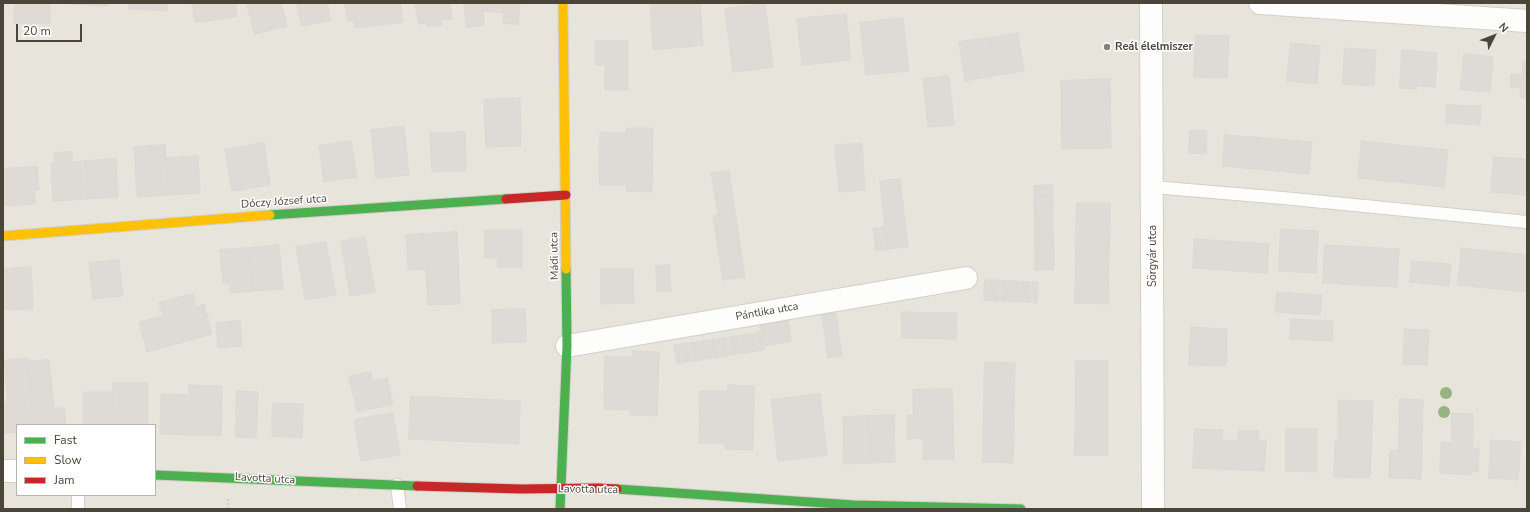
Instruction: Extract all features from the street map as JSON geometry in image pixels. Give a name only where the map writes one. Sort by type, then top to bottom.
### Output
[{"type":"street","name":"Mádi utca","points":[[560,509],[568,346],[563,3]]},
{"type":"street","name":"Sörgyár utca","points":[[1151,3],[1154,509]]},
{"type":"street","points":[[1260,3],[1527,21]]},
{"type":"street","name":"Dóczy József utca","points":[[3,236],[193,220],[566,195]]},
{"type":"street","name":"Pántlika utca","points":[[568,346],[966,278]]},
{"type":"street","points":[[3,471],[16,471]]},
{"type":"street","name":"Lavotta utca","points":[[156,475],[397,485],[560,489],[598,488],[854,507],[1021,509]]},
{"type":"lane","points":[[1153,187],[1284,198],[1527,222]]},
{"type":"lane","points":[[397,485],[400,509]]},
{"type":"lane","points":[[78,496],[78,509]]},
{"type":"shaded area","points":[[3,3],[1527,3],[1527,509],[3,509]]},
{"type":"building","points":[[15,3],[50,3],[50,24],[14,23]]},
{"type":"building","points":[[108,3],[108,6],[70,4]]},
{"type":"building","points":[[130,3],[168,3],[167,11],[129,9]]},
{"type":"building","points":[[235,3],[237,16],[195,22],[192,4]]},
{"type":"building","points":[[247,3],[281,3],[287,26],[255,34]]},
{"type":"building","points":[[297,3],[327,3],[331,20],[302,26]]},
{"type":"building","points":[[345,3],[400,3],[403,22],[355,28],[354,21],[348,21]]},
{"type":"building","points":[[415,3],[450,3],[452,19],[441,20],[442,25],[427,27],[426,23],[419,24]]},
{"type":"building","points":[[464,3],[520,3],[518,25],[503,23],[504,13],[483,11],[484,25],[467,28]]},
{"type":"building","points":[[650,3],[700,3],[703,45],[654,50]]},
{"type":"building","points":[[765,4],[773,67],[733,72],[725,9]]},
{"type":"building","points":[[846,14],[851,60],[802,65],[797,19]]},
{"type":"building","points":[[903,18],[909,71],[866,75],[860,23]]},
{"type":"building","points":[[1018,33],[1024,71],[994,76],[988,38]]},
{"type":"building","points":[[1196,35],[1229,36],[1227,78],[1194,77]]},
{"type":"building","points":[[988,38],[994,76],[965,81],[959,42]]},
{"type":"building","points":[[596,41],[628,41],[628,90],[605,90],[605,65],[596,65]]},
{"type":"building","points":[[1291,43],[1320,46],[1317,84],[1287,81]]},
{"type":"building","points":[[1345,48],[1376,50],[1374,86],[1343,84]]},
{"type":"building","points":[[1402,50],[1437,53],[1435,87],[1417,86],[1417,89],[1400,88]]},
{"type":"building","points":[[1464,54],[1493,57],[1490,92],[1461,90]]},
{"type":"building","points":[[1523,61],[1527,62],[1527,98],[1520,97],[1521,88],[1510,87],[1511,74],[1522,75]]},
{"type":"building","points":[[949,76],[954,125],[928,127],[923,79]]},
{"type":"building","points":[[1110,79],[1111,148],[1062,149],[1061,81]]},
{"type":"building","points":[[520,98],[521,146],[486,147],[484,100]]},
{"type":"building","points":[[1447,105],[1481,106],[1480,125],[1446,123]]},
{"type":"building","points":[[404,127],[409,175],[376,178],[371,130]]},
{"type":"building","points":[[627,128],[653,128],[652,192],[626,191],[626,185],[599,185],[600,132],[627,133]]},
{"type":"building","points":[[1190,130],[1207,131],[1206,154],[1189,153]]},
{"type":"building","points":[[465,132],[466,171],[432,172],[430,133]]},
{"type":"building","points":[[1225,135],[1312,142],[1309,174],[1223,166]]},
{"type":"building","points":[[351,141],[357,177],[324,182],[319,146]]},
{"type":"building","points":[[1362,141],[1448,150],[1444,187],[1358,178]]},
{"type":"building","points":[[264,143],[270,185],[232,191],[225,150]]},
{"type":"building","points":[[862,144],[865,190],[839,192],[835,145]]},
{"type":"building","points":[[165,145],[168,195],[137,197],[134,147]]},
{"type":"building","points":[[72,152],[72,162],[86,161],[88,199],[53,201],[51,163],[55,163],[54,153]]},
{"type":"building","points":[[198,156],[200,193],[168,195],[166,158]]},
{"type":"building","points":[[1494,157],[1527,159],[1527,195],[1491,192]]},
{"type":"building","points":[[116,159],[118,197],[88,199],[86,161]]},
{"type":"building","points":[[37,167],[39,190],[34,190],[35,204],[3,206],[3,169]]},
{"type":"building","points":[[729,171],[735,212],[718,215],[711,173]]},
{"type":"building","points":[[900,179],[908,247],[887,249],[880,181]]},
{"type":"building","points":[[1053,185],[1053,196],[1034,196],[1034,186]]},
{"type":"building","points":[[1034,196],[1053,196],[1053,206],[1034,207]]},
{"type":"building","points":[[1077,203],[1110,203],[1108,304],[1075,303]]},
{"type":"building","points":[[1053,206],[1053,217],[1035,217],[1034,207]]},
{"type":"building","points":[[735,212],[745,277],[723,280],[713,216]]},
{"type":"building","points":[[1035,217],[1053,217],[1053,227],[1035,227]]},
{"type":"building","points":[[885,227],[887,249],[876,251],[873,229]]},
{"type":"building","points":[[1035,227],[1053,227],[1053,238],[1035,238]]},
{"type":"building","points":[[1281,229],[1318,231],[1316,273],[1279,271]]},
{"type":"building","points":[[485,230],[522,230],[522,268],[498,268],[497,258],[485,258]]},
{"type":"building","points":[[457,232],[460,304],[428,305],[426,269],[408,270],[406,235]]},
{"type":"building","points":[[365,237],[375,292],[350,296],[341,242]]},
{"type":"building","points":[[1035,238],[1053,238],[1054,248],[1035,249]]},
{"type":"building","points":[[1195,239],[1269,244],[1267,273],[1193,268]]},
{"type":"building","points":[[326,242],[336,295],[305,300],[296,247]]},
{"type":"building","points":[[279,245],[283,289],[253,291],[250,248]]},
{"type":"building","points":[[1325,245],[1399,249],[1397,287],[1323,283]]},
{"type":"building","points":[[250,248],[253,291],[230,293],[230,284],[223,284],[220,250]]},
{"type":"building","points":[[1054,248],[1054,259],[1035,259],[1035,249]]},
{"type":"building","points":[[1462,248],[1527,255],[1527,292],[1458,285]]},
{"type":"building","points":[[1035,259],[1054,259],[1054,270],[1035,270]]},
{"type":"building","points":[[119,260],[123,296],[93,299],[89,263]]},
{"type":"building","points":[[1412,261],[1451,264],[1449,286],[1410,282]]},
{"type":"building","points":[[669,265],[671,291],[657,292],[656,266]]},
{"type":"building","points":[[31,267],[33,309],[3,310],[3,269]]},
{"type":"building","points":[[601,269],[633,269],[634,303],[601,304]]},
{"type":"building","points":[[985,280],[996,280],[995,301],[984,300]]},
{"type":"building","points":[[996,280],[1006,281],[1005,301],[995,301]]},
{"type":"building","points":[[1006,281],[1017,281],[1016,302],[1005,301]]},
{"type":"building","points":[[1017,281],[1028,282],[1027,302],[1016,302]]},
{"type":"building","points":[[1028,282],[1038,282],[1037,303],[1027,302]]},
{"type":"building","points":[[1277,292],[1322,295],[1320,315],[1276,312]]},
{"type":"building","points":[[193,294],[196,307],[204,304],[212,334],[147,352],[139,322],[163,316],[159,303]]},
{"type":"building","points":[[835,308],[842,356],[828,358],[821,310]]},
{"type":"building","points":[[525,309],[526,342],[492,343],[492,310]]},
{"type":"building","points":[[902,312],[957,313],[956,339],[902,338]]},
{"type":"building","points":[[788,318],[791,341],[764,346],[760,322]]},
{"type":"building","points":[[1291,319],[1333,321],[1332,341],[1290,339]]},
{"type":"building","points":[[240,321],[242,346],[218,348],[216,323]]},
{"type":"building","points":[[1191,327],[1227,329],[1226,366],[1189,365]]},
{"type":"building","points":[[1405,329],[1429,330],[1427,365],[1403,364]]},
{"type":"building","points":[[762,332],[764,350],[755,351],[752,334]]},
{"type":"building","points":[[752,334],[755,351],[745,353],[742,335]]},
{"type":"building","points":[[742,335],[745,353],[735,354],[732,337]]},
{"type":"building","points":[[732,337],[735,354],[725,356],[723,338]]},
{"type":"building","points":[[723,338],[725,356],[716,358],[713,340]]},
{"type":"building","points":[[713,340],[716,358],[706,359],[703,341]]},
{"type":"building","points":[[703,341],[706,359],[696,361],[693,343]]},
{"type":"building","points":[[693,343],[696,361],[686,362],[684,344]]},
{"type":"building","points":[[684,344],[686,362],[677,364],[674,346]]},
{"type":"building","points":[[632,351],[659,352],[657,416],[630,415],[630,410],[604,409],[605,356],[632,357]]},
{"type":"building","points":[[27,358],[33,424],[16,424],[16,432],[3,433],[3,402],[8,402],[4,361]]},
{"type":"building","points":[[49,360],[54,408],[64,408],[66,424],[33,424],[27,362]]},
{"type":"building","points":[[1076,361],[1108,361],[1108,455],[1075,455]]},
{"type":"building","points":[[985,362],[1015,363],[1013,463],[983,462]]},
{"type":"building","points":[[371,372],[373,381],[387,378],[393,404],[357,412],[349,377]]},
{"type":"building","points":[[113,383],[148,383],[148,424],[114,424]]},
{"type":"building","points":[[189,385],[222,386],[221,436],[160,434],[161,394],[189,395]]},
{"type":"building","points":[[728,385],[754,386],[753,450],[725,449],[725,444],[699,443],[700,391],[727,391]]},
{"type":"building","points":[[952,389],[954,460],[923,460],[923,438],[907,439],[907,415],[913,415],[913,390]]},
{"type":"building","points":[[237,391],[258,392],[256,438],[236,437]]},
{"type":"building","points":[[84,392],[113,392],[114,424],[84,424]]},
{"type":"building","points":[[820,394],[827,455],[778,461],[771,400]]},
{"type":"building","points":[[411,396],[520,401],[519,444],[409,439]]},
{"type":"building","points":[[1400,399],[1423,400],[1421,479],[1389,478],[1390,450],[1398,450]]},
{"type":"building","points":[[1339,400],[1373,401],[1370,478],[1334,477],[1335,441],[1338,441]]},
{"type":"building","points":[[273,403],[303,404],[302,438],[272,436]]},
{"type":"building","points":[[393,413],[400,455],[361,461],[354,420]]},
{"type":"building","points":[[1452,413],[1473,414],[1472,448],[1479,449],[1478,472],[1471,472],[1471,475],[1440,473],[1441,442],[1451,443]]},
{"type":"building","points":[[894,415],[895,462],[870,463],[868,416]]},
{"type":"building","points":[[868,416],[870,463],[844,464],[843,417]]},
{"type":"building","points":[[1195,429],[1223,430],[1222,440],[1238,441],[1238,431],[1259,431],[1258,440],[1266,440],[1264,471],[1193,468]]},
{"type":"building","points":[[1286,429],[1317,429],[1317,472],[1286,471]]},
{"type":"building","points":[[1491,440],[1521,442],[1518,480],[1489,478]]},
{"type":"traffic: fast","points":[[270,215],[506,199]]},
{"type":"traffic: fast","points":[[560,509],[567,346],[566,269]]},
{"type":"traffic: fast","points":[[156,475],[417,486]]},
{"type":"traffic: fast","points":[[617,489],[854,505],[1021,509]]},
{"type":"traffic: slow","points":[[563,3],[566,269]]},
{"type":"traffic: slow","points":[[3,236],[270,215]]},
{"type":"traffic: jam","points":[[506,199],[566,195]]},
{"type":"traffic: jam","points":[[417,486],[521,489],[617,489]]},
{"type":"place","name":"Reál élelmiszer","points":[[1107,47]]}]
